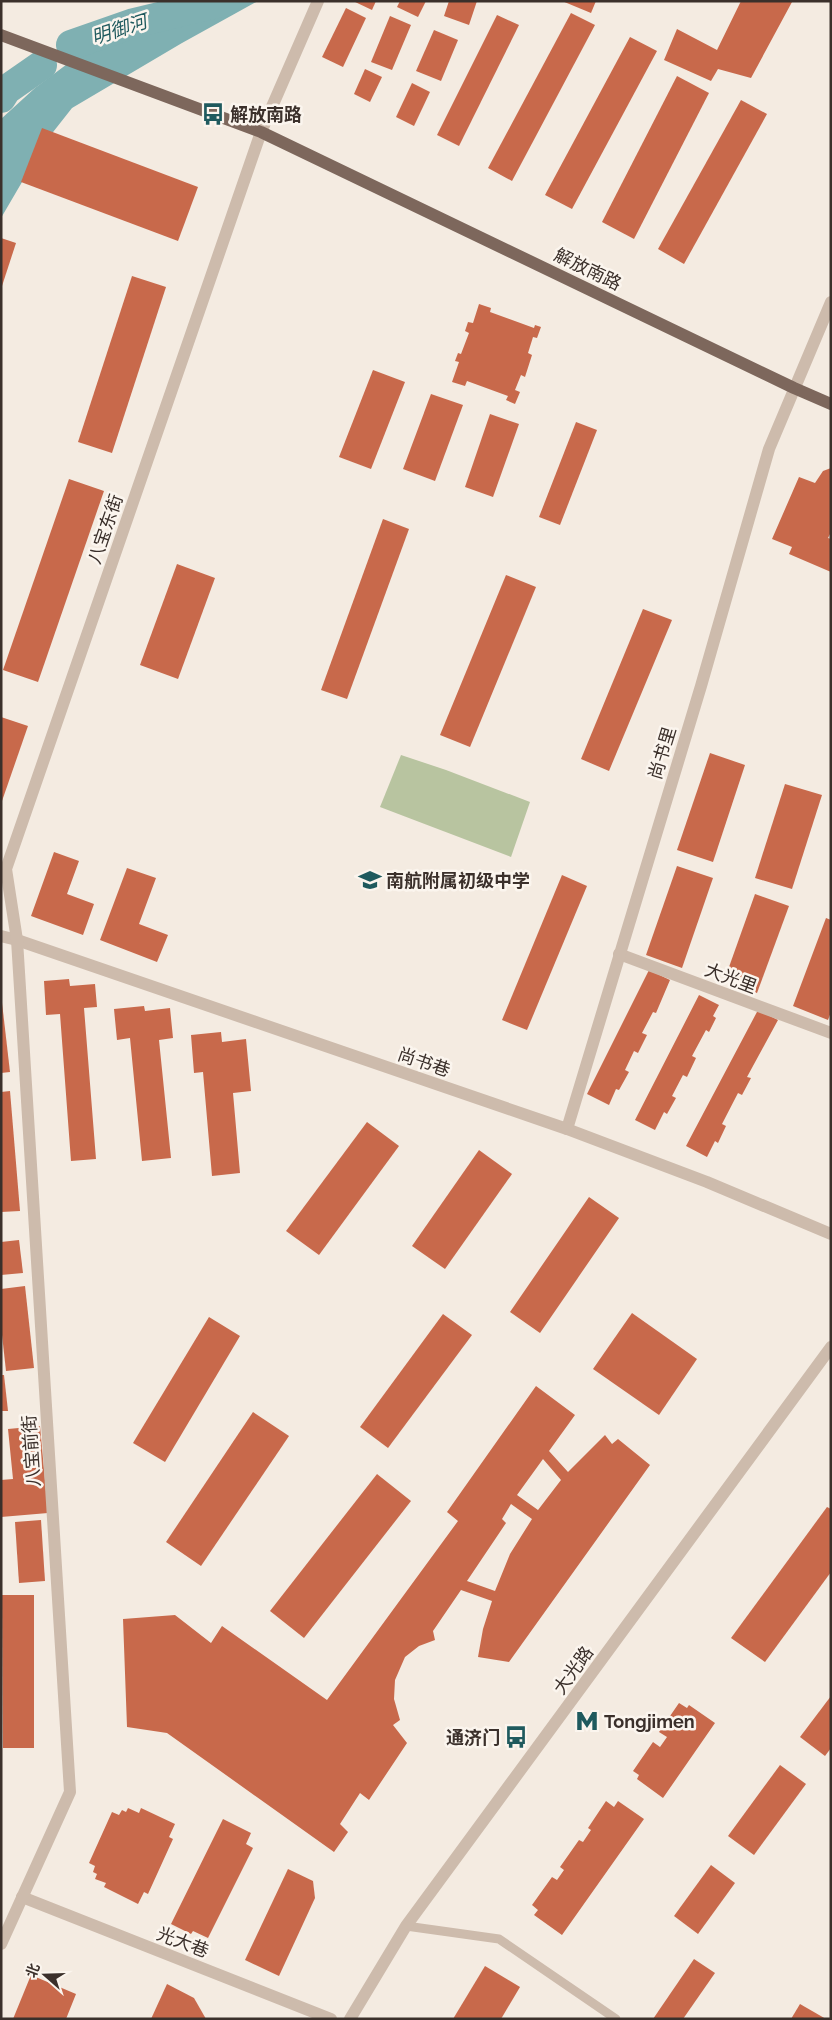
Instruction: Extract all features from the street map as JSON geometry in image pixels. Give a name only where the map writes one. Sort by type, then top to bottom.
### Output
[{"type":"main road","points":[[2,35],[261,132]]},
{"type":"street","name":"八宝东街","points":[[17,940],[6,868],[261,132],[318,1]]},
{"type":"street","name":"解放南路","points":[[2,35],[261,132],[831,404]]},
{"type":"street","name":"尚书里","points":[[567,1130],[701,686],[769,449],[831,302]]},
{"type":"street","name":"尚书巷","points":[[1,936],[567,1130],[708,1182],[831,1234]]},
{"type":"street","name":"八宝前街","points":[[1,1944],[70,1792],[17,940]]},
{"type":"street","name":"大光里","points":[[619,954],[831,1034]]},
{"type":"street","name":"大光路","points":[[350,2019],[406,1926],[831,1347]]},
{"type":"street","name":"光大巷","points":[[22,1897],[331,2019]]},
{"type":"lane","points":[[406,1926],[500,1938],[616,2019]]},
{"type":"green space","points":[[401,755],[530,802],[511,857],[380,807]]},
{"type":"water","name":"明御河","points":[[197,1],[258,1],[72,108],[46,141],[1,218],[1,119],[35,88],[98,41],[127,26],[168,15]]},
{"type":"building","points":[[353,1],[376,1],[372,10]]},
{"type":"building","points":[[400,1],[426,1],[418,17],[397,7]]},
{"type":"building","points":[[449,1],[477,1],[469,25],[444,16]]},
{"type":"building","points":[[562,1],[596,1],[591,13]]},
{"type":"building","points":[[741,1],[792,2],[751,78],[718,69],[711,81],[664,60],[677,29],[717,50]]},
{"type":"building","points":[[346,8],[366,18],[343,67],[322,57]]},
{"type":"building","points":[[571,13],[595,25],[512,181],[488,168]]},
{"type":"building","points":[[497,15],[519,25],[459,146],[437,135]]},
{"type":"building","points":[[390,16],[411,25],[392,70],[371,62]]},
{"type":"building","points":[[434,30],[458,40],[441,81],[416,71]]},
{"type":"building","points":[[630,37],[657,51],[572,209],[545,195]]},
{"type":"building","points":[[365,69],[382,77],[370,102],[354,94]]},
{"type":"building","points":[[677,76],[709,93],[634,239],[602,222]]},
{"type":"building","points":[[412,83],[430,92],[414,126],[396,117]]},
{"type":"building","points":[[741,100],[767,114],[684,264],[658,249]]},
{"type":"building","points":[[42,128],[198,187],[178,241],[21,182]]},
{"type":"building","points":[[1,238],[16,243],[2,286],[1,286]]},
{"type":"building","points":[[132,276],[166,287],[112,453],[78,442]]},
{"type":"building","points":[[479,304],[491,308],[490,312],[534,328],[535,325],[541,327],[537,338],[533,337],[528,353],[532,355],[525,377],[521,375],[515,390],[520,392],[515,404],[506,400],[508,396],[467,381],[465,386],[452,382],[459,362],[455,361],[458,353],[461,354],[469,333],[465,331],[468,322],[473,323]]},
{"type":"building","points":[[373,370],[405,382],[371,469],[339,457]]},
{"type":"building","points":[[431,394],[463,405],[435,481],[403,469]]},
{"type":"building","points":[[490,414],[519,424],[493,497],[465,487]]},
{"type":"building","points":[[576,422],[597,430],[560,525],[539,517]]},
{"type":"building","points":[[831,468],[831,532],[828,538],[831,539],[831,572],[789,554],[792,547],[772,539],[799,477],[815,483],[823,471]]},
{"type":"building","points":[[69,479],[104,491],[38,682],[3,670]]},
{"type":"building","points":[[383,519],[409,529],[347,699],[321,690]]},
{"type":"building","points":[[177,564],[215,578],[178,679],[140,665]]},
{"type":"building","points":[[506,575],[536,587],[470,747],[440,735]]},
{"type":"building","points":[[643,609],[672,620],[609,771],[581,759]]},
{"type":"building","points":[[1,717],[28,726],[2,801],[1,801]]},
{"type":"building","points":[[710,753],[745,765],[713,862],[677,850]]},
{"type":"building","points":[[785,784],[822,795],[792,889],[755,878]]},
{"type":"building","points":[[54,852],[79,861],[67,894],[94,904],[83,935],[31,916]]},
{"type":"building","points":[[677,866],[713,878],[682,968],[646,955]]},
{"type":"building","points":[[127,868],[156,878],[139,924],[168,935],[157,962],[100,940]]},
{"type":"building","points":[[562,875],[587,886],[527,1030],[502,1020]]},
{"type":"building","points":[[755,894],[789,906],[757,993],[724,981]]},
{"type":"building","points":[[826,918],[831,920],[831,1012],[828,1020],[793,1006]]},
{"type":"building","points":[[649,970],[670,980],[656,1013],[653,1012],[642,1033],[647,1035],[638,1053],[634,1051],[625,1070],[629,1072],[619,1090],[616,1089],[609,1105],[587,1094]]},
{"type":"building","points":[[69,979],[70,986],[95,984],[97,1007],[84,1008],[96,1159],[71,1161],[60,1014],[46,1015],[44,981]]},
{"type":"building","points":[[1,994],[10,1072],[1,1073]]},
{"type":"building","points":[[699,995],[719,1005],[713,1016],[716,1018],[709,1032],[706,1030],[692,1056],[696,1058],[687,1077],[683,1075],[672,1096],[676,1098],[667,1114],[664,1112],[655,1130],[635,1120]]},
{"type":"building","points":[[144,1006],[145,1011],[170,1008],[173,1038],[159,1040],[171,1158],[142,1161],[130,1038],[117,1040],[114,1009]]},
{"type":"building","points":[[758,1010],[778,1020],[747,1077],[751,1078],[742,1095],[738,1093],[722,1124],[726,1126],[718,1143],[715,1141],[707,1157],[686,1146]]},
{"type":"building","points":[[221,1032],[222,1042],[246,1039],[251,1091],[233,1093],[240,1173],[212,1176],[203,1072],[194,1073],[191,1035]]},
{"type":"building","points":[[10,1091],[20,1211],[1,1212],[1,1092]]},
{"type":"building","points":[[367,1122],[399,1146],[319,1255],[286,1231]]},
{"type":"building","points":[[479,1150],[512,1174],[445,1269],[412,1246]]},
{"type":"building","points":[[589,1197],[619,1218],[540,1333],[510,1312]]},
{"type":"building","points":[[19,1240],[23,1273],[1,1275],[1,1242]]},
{"type":"building","points":[[25,1286],[34,1368],[6,1371],[1,1326],[1,1289]]},
{"type":"building","points":[[632,1313],[697,1359],[659,1415],[593,1369]]},
{"type":"building","points":[[443,1314],[472,1335],[388,1448],[360,1427]]},
{"type":"building","points":[[209,1317],[240,1336],[165,1462],[133,1443]]},
{"type":"building","points":[[1,1375],[4,1375],[8,1411],[1,1411]]},
{"type":"building","points":[[536,1386],[575,1415],[549,1451],[568,1472],[605,1435],[612,1444],[618,1439],[650,1465],[509,1662],[478,1657],[483,1629],[492,1601],[461,1590],[433,1631],[435,1640],[419,1646],[405,1657],[395,1680],[394,1699],[400,1720],[393,1725],[407,1743],[369,1800],[360,1793],[340,1824],[348,1832],[334,1852],[167,1733],[127,1727],[123,1619],[175,1615],[211,1643],[222,1626],[327,1700],[458,1521],[447,1512]],"holes":[[[543,1459],[561,1480],[538,1510],[517,1495]],[[511,1504],[532,1519],[510,1554],[495,1591],[467,1581],[506,1523],[502,1519]]]},
{"type":"building","points":[[253,1412],[289,1436],[201,1566],[166,1542]]},
{"type":"building","points":[[40,1426],[48,1513],[1,1517],[1,1480],[13,1479],[8,1429]]},
{"type":"building","points":[[377,1474],[411,1501],[304,1638],[270,1611]]},
{"type":"building","points":[[827,1507],[831,1509],[831,1572],[765,1662],[731,1638]]},
{"type":"building","points":[[41,1520],[45,1581],[19,1583],[15,1522]]},
{"type":"building","points":[[2,1595],[34,1595],[34,1748],[3,1748]]},
{"type":"building","points":[[831,1696],[831,1748],[825,1756],[800,1737]]},
{"type":"building","points":[[679,1703],[687,1708],[689,1705],[715,1723],[663,1798],[637,1779],[639,1775],[633,1771],[653,1742],[660,1747],[667,1737],[659,1732]]},
{"type":"building","points":[[780,1765],[806,1784],[754,1855],[728,1836]]},
{"type":"building","points":[[606,1801],[614,1807],[618,1801],[644,1819],[562,1935],[534,1915],[538,1910],[532,1905],[552,1877],[557,1880],[564,1870],[560,1867],[579,1840],[583,1842],[591,1830],[588,1828]]},
{"type":"building","points":[[128,1808],[139,1813],[141,1808],[175,1824],[169,1837],[173,1839],[148,1894],[144,1892],[138,1904],[104,1887],[106,1883],[95,1879],[97,1874],[93,1872],[95,1866],[89,1863],[112,1812],[119,1815],[122,1810],[126,1812]]},
{"type":"building","points":[[223,1819],[251,1833],[246,1844],[253,1848],[208,1938],[193,1931],[191,1934],[171,1924]]},
{"type":"building","points":[[711,1865],[735,1883],[698,1934],[674,1916]]},
{"type":"building","points":[[288,1869],[313,1881],[315,1898],[279,1976],[245,1960]]},
{"type":"building","points":[[694,1959],[715,1973],[683,2019],[653,2019]]},
{"type":"building","points":[[485,1966],[520,1987],[501,2019],[453,2019]]},
{"type":"building","points":[[31,1975],[76,1994],[66,2019],[13,2019]]},
{"type":"building","points":[[167,1984],[194,1998],[206,2019],[151,2019]]},
{"type":"building","points":[[800,2004],[826,2019],[791,2019]]},
{"type":"waterway","name":"明御河","points":[[71,45],[134,23],[226,1]]},
{"type":"waterway","name":"明御河","points":[[1,98],[6,90],[42,65]]},
{"type":"place","name":"解放南路","points":[[213,114]]},
{"type":"place","name":"南航附属初级中学","points":[[370,880]]},
{"type":"place","name":"Tongjimen","points":[[587,1721]]},
{"type":"place","name":"通济门","points":[[516,1737]]}]
